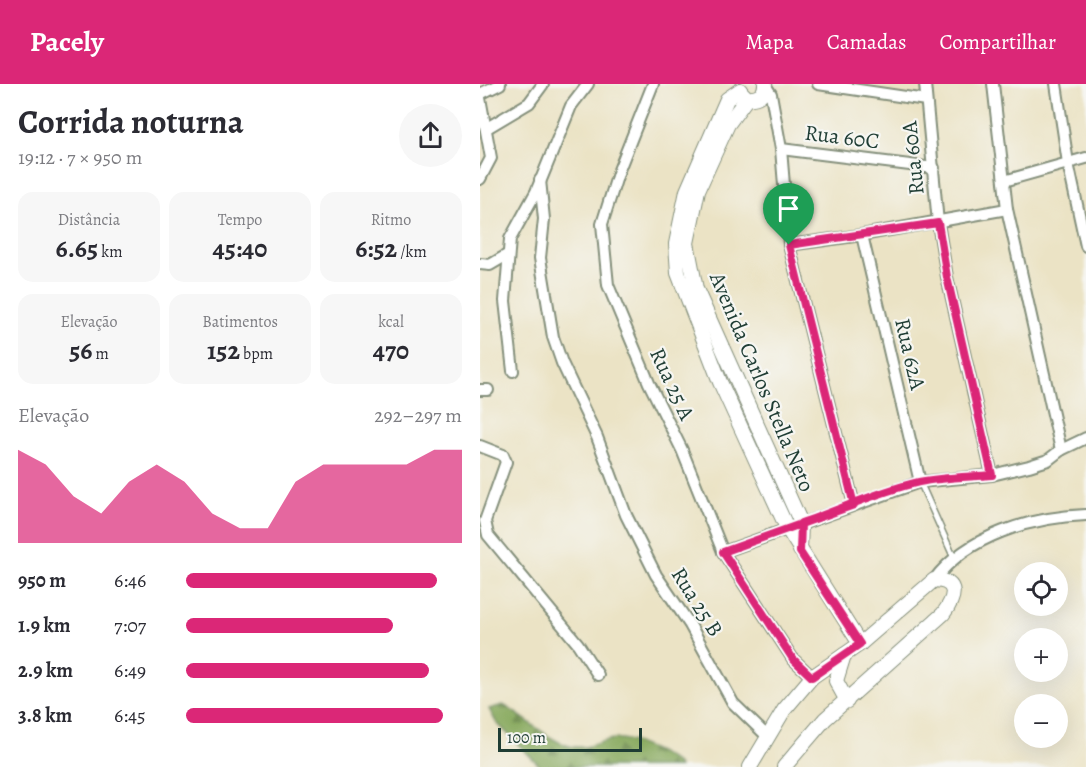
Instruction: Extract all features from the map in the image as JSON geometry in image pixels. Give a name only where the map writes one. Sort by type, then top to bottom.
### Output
[{"type":"street","points":[[480,178],[491,158],[480,96],[500,84]]},
{"type":"street","points":[[487,128],[529,103],[543,84]]},
{"type":"street","points":[[513,372],[505,302],[510,239],[540,180],[571,106],[588,84]]},
{"type":"street","name":"Rua 25 A","points":[[653,84],[608,201],[602,224],[603,254],[608,285],[618,314],[682,450],[723,552],[793,659],[812,677]]},
{"type":"street","points":[[818,84],[926,100]]},
{"type":"street","name":"Rua 60A","points":[[925,84],[938,223],[947,277],[992,475]]},
{"type":"street","points":[[993,84],[1007,209],[1061,450]]},
{"type":"street","points":[[1056,84],[1068,163],[1086,246]]},
{"type":"street","points":[[765,85],[763,92],[742,90],[727,99],[687,191],[676,244],[678,273],[720,382],[787,528],[860,644]]},
{"type":"street","points":[[765,85],[771,94],[772,110],[781,149],[789,245],[854,505]]},
{"type":"street","points":[[742,90],[772,110]]},
{"type":"street","name":"Avenida Carlos Stella Neto","points":[[742,90],[698,190],[690,219],[688,253],[701,300],[801,523],[800,552]]},
{"type":"street","name":"Rua 60C","points":[[781,149],[934,168]]},
{"type":"street","points":[[1004,181],[1086,158]]},
{"type":"street","name":"Rua 25 B","points":[[540,180],[544,219],[540,258],[553,337],[597,437],[626,515],[656,575],[690,625],[733,704],[767,736]]},
{"type":"street","points":[[789,245],[938,223],[1007,209]]},
{"type":"street","name":"Rua 62A","points":[[862,235],[920,482]]},
{"type":"street","points":[[480,264],[490,265],[507,255]]},
{"type":"street","points":[[723,552],[920,482],[992,475],[1048,460],[1061,450],[1086,438]]},
{"type":"street","points":[[480,446],[503,455],[506,462],[482,528],[578,644],[598,675]]},
{"type":"street","points":[[750,767],[767,736],[812,677],[860,644],[934,580],[954,558],[990,537],[1023,525],[1066,516],[1086,515]]},
{"type":"street","points":[[784,767],[825,719],[948,608],[953,594],[950,585],[944,580],[934,580]]},
{"type":"street","points":[[844,655],[836,681],[847,701]]},
{"type":"lane","points":[[920,482],[954,558]]},
{"type":"green space","points":[[503,705],[552,738],[569,746],[581,747],[621,739],[659,753],[679,767],[541,767],[496,722],[489,709]]},
{"type":"route","points":[[789,245],[833,429],[854,505],[801,523],[723,552],[793,659],[812,677],[860,644],[800,552],[801,523],[854,505],[898,488],[920,482],[992,475],[947,277],[938,223],[789,245]]}]
